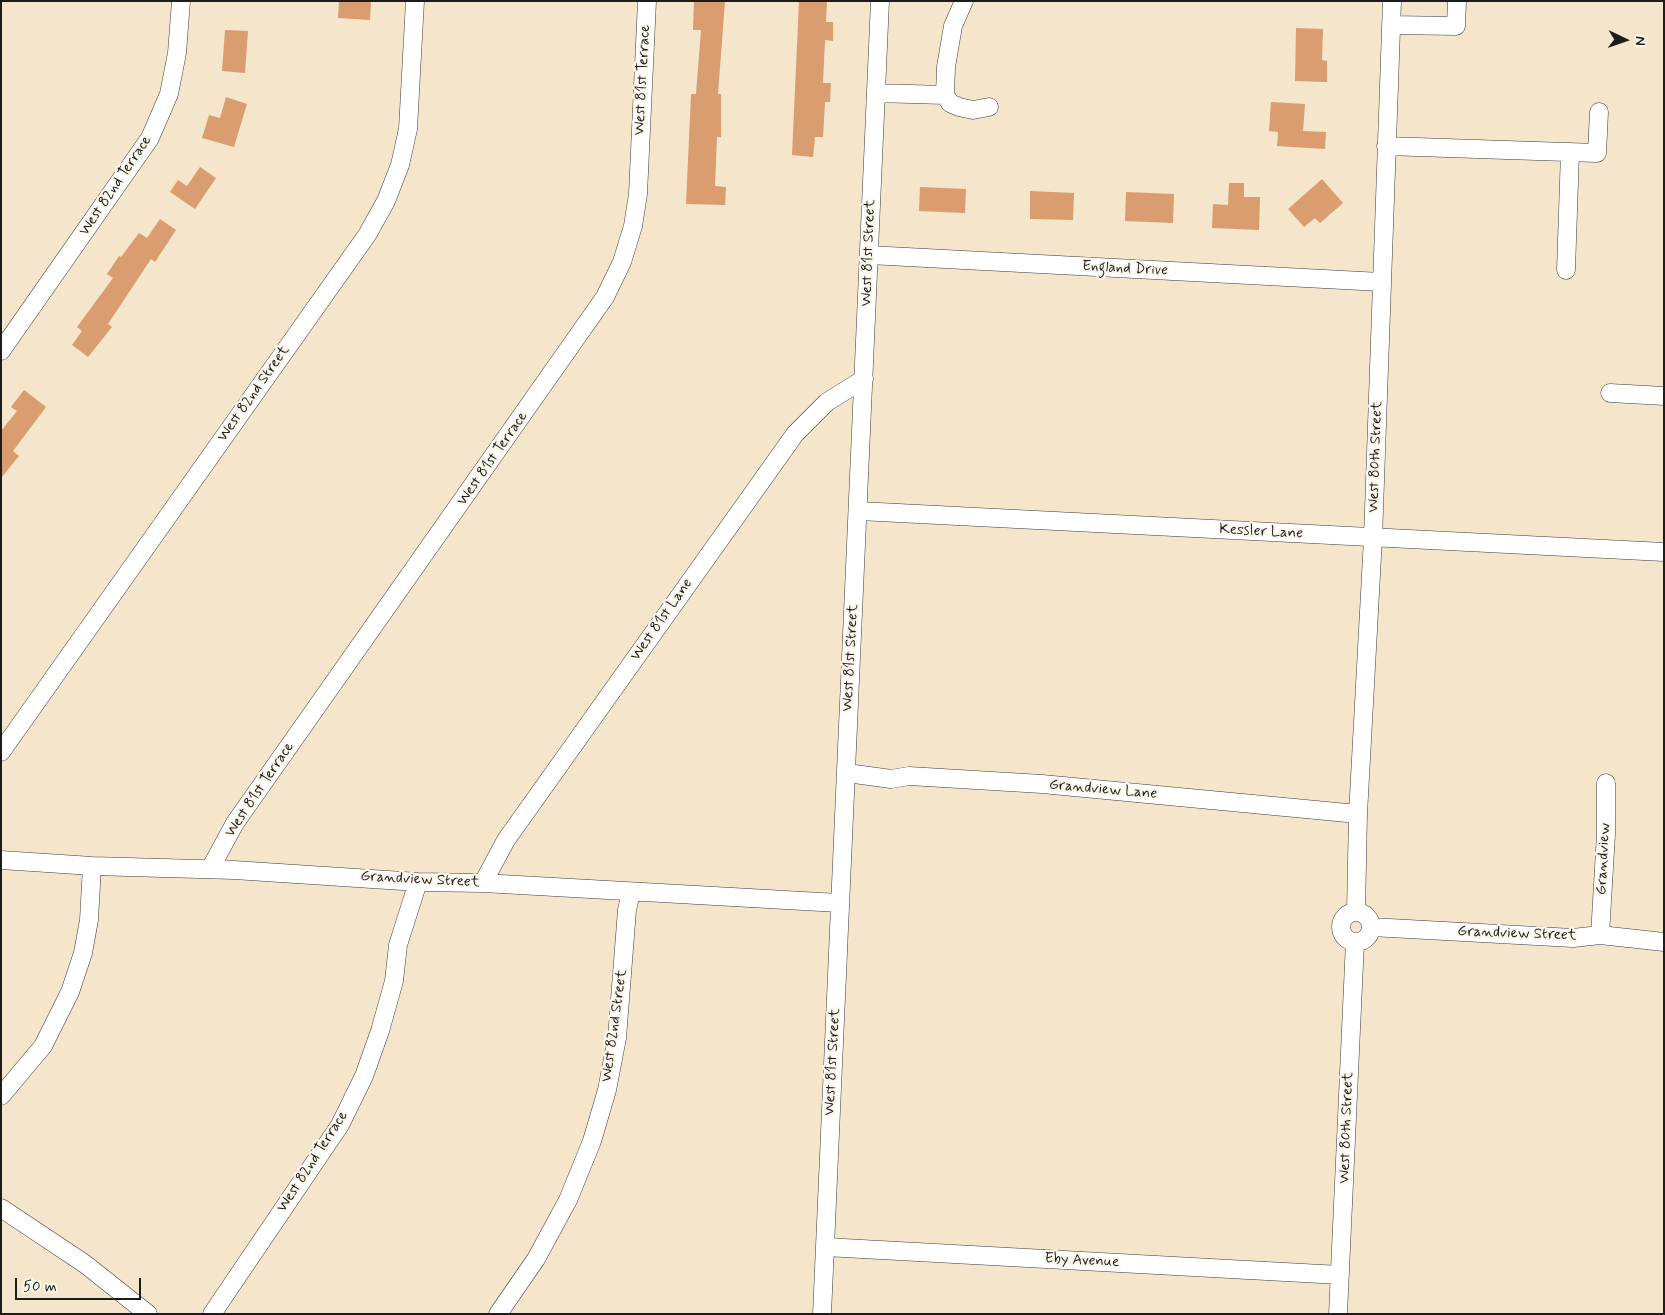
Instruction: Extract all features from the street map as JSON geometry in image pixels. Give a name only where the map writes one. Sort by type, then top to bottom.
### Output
[{"type":"street","name":"West 82nd Terrace","points":[[1,350],[150,138],[169,94],[177,53],[181,1]]},
{"type":"street","name":"West 82nd Street","points":[[1,752],[362,243],[386,201],[400,165],[408,129],[415,1]]},
{"type":"street","name":"West 81st Terrace","points":[[210,869],[240,815],[605,297],[622,262],[633,226],[638,194],[647,1]]},
{"type":"street","name":"West 81st Street","points":[[822,1314],[859,511],[880,1]]},
{"type":"street","points":[[964,1],[953,26],[946,67],[945,95],[950,103],[959,107],[973,110],[989,107]]},
{"type":"street","name":"West 80th Street","points":[[1356,912],[1358,814],[1373,538],[1392,1]]},
{"type":"street","points":[[1391,25],[1456,26],[1457,1]]},
{"type":"street","points":[[876,93],[945,95]]},
{"type":"street","points":[[1386,146],[1597,153],[1599,112]]},
{"type":"street","points":[[1566,270],[1570,152]]},
{"type":"street","name":"England Drive","points":[[869,255],[1381,282]]},
{"type":"street","name":"West 81st Lane","points":[[483,883],[506,840],[795,434],[826,402],[864,379]]},
{"type":"street","points":[[1610,393],[1664,396]]},
{"type":"street","name":"Kessler Lane","points":[[859,511],[1664,552]]},
{"type":"street","name":"Grandview Lane","points":[[847,773],[891,778],[909,776],[1042,784],[1358,814]]},
{"type":"street","name":"Grandview","points":[[1600,935],[1606,834],[1606,783]]},
{"type":"street","name":"Grandview Street","points":[[1,860],[92,866],[210,869],[418,882],[483,883],[840,903]]},
{"type":"street","points":[[1,1096],[43,1046],[70,992],[83,952],[89,920],[92,866]]},
{"type":"street","name":"West 82nd Terrace","points":[[212,1314],[340,1124],[364,1076],[380,1031],[394,980],[398,945],[418,882]]},
{"type":"street","name":"West 82nd Street","points":[[498,1314],[536,1259],[568,1200],[592,1141],[607,1090],[617,1038],[630,892]]},
{"type":"street","points":[[1356,912],[1367,917],[1371,927],[1364,939],[1355,942],[1345,937],[1341,929],[1346,915],[1356,912]]},
{"type":"street","name":"Grandview Street","points":[[1371,927],[1573,938],[1600,935],[1664,942]]},
{"type":"street","name":"West 80th Street","points":[[1338,1314],[1355,942]]},
{"type":"street","points":[[1,1208],[85,1264],[148,1314]]},
{"type":"street","name":"Eby Avenue","points":[[824,1247],[1340,1275]]},
{"type":"building","points":[[339,1],[371,1],[370,20],[338,18]]},
{"type":"building","points":[[694,1],[725,1],[718,94],[721,94],[721,137],[717,137],[715,186],[726,187],[725,205],[686,204],[691,94],[696,94],[701,30],[693,30]]},
{"type":"building","points":[[799,1],[827,1],[826,22],[833,22],[833,41],[825,40],[823,83],[831,83],[830,102],[825,102],[823,137],[815,137],[813,157],[792,155]]},
{"type":"building","points":[[1296,28],[1323,29],[1322,60],[1327,61],[1327,82],[1295,81]]},
{"type":"building","points":[[225,30],[248,31],[245,73],[222,71]]},
{"type":"building","points":[[226,97],[247,104],[234,147],[202,138],[209,115],[220,118]]},
{"type":"building","points":[[1271,102],[1305,104],[1303,131],[1326,132],[1325,149],[1277,146],[1278,132],[1269,131]]},
{"type":"building","points":[[200,167],[216,178],[195,209],[170,192],[178,180],[187,186]]},
{"type":"building","points":[[1322,179],[1343,203],[1320,223],[1315,218],[1304,227],[1288,209]]},
{"type":"building","points":[[1229,183],[1244,183],[1244,197],[1260,197],[1259,230],[1212,228],[1213,204],[1228,205]]},
{"type":"building","points":[[920,187],[966,189],[965,213],[919,211]]},
{"type":"building","points":[[1030,191],[1074,193],[1073,220],[1030,219]]},
{"type":"building","points":[[1126,192],[1174,194],[1173,223],[1125,221]]},
{"type":"building","points":[[160,219],[176,230],[155,262],[151,259],[108,324],[112,327],[88,357],[72,345],[82,331],[77,327],[113,278],[107,274],[119,256],[121,257],[139,233],[147,238]]},
{"type":"building","points":[[24,390],[46,407],[13,451],[19,456],[1,478],[1,431],[17,411],[11,407]]}]
